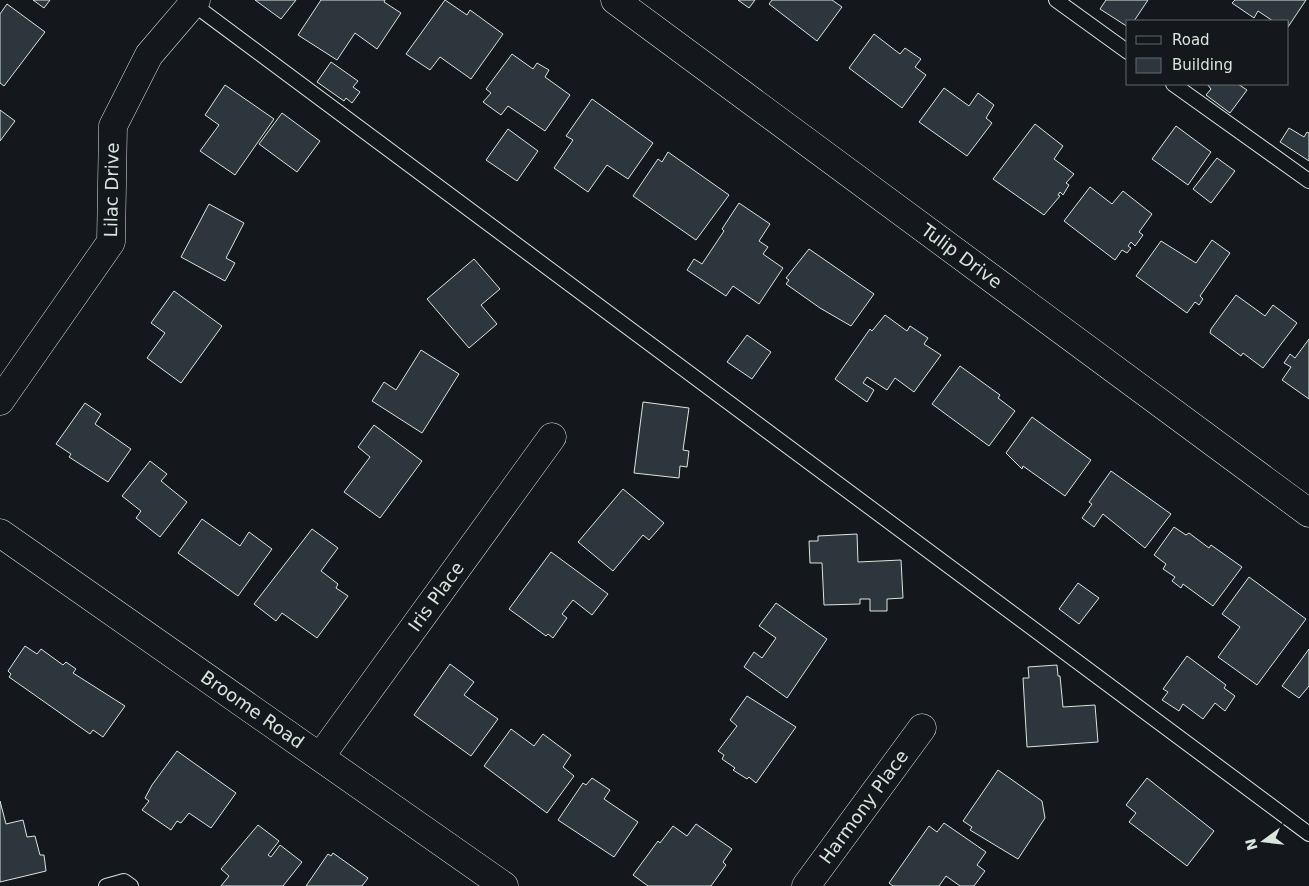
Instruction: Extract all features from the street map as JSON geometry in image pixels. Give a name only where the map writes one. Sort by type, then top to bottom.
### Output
[{"type":"street","name":"Tulip Drive","points":[[615,0],[1309,512]]},
{"type":"street","name":"Lilac Drive","points":[[0,401],[111,242],[112,126],[149,55],[194,2]]},
{"type":"street","name":"Iris Place","points":[[320,756],[552,437]]},
{"type":"street","name":"Broome Road","points":[[0,533],[504,886]]},
{"type":"street","name":"Harmony Place","points":[[806,886],[922,728]]},
{"type":"lane","points":[[1056,0],[1126,51]]},
{"type":"lane","points":[[194,2],[1309,834]]},
{"type":"lane","points":[[1174,85],[1309,181]]},
{"type":"lane","points":[[106,886],[124,881],[131,886]]},
{"type":"building","points":[[33,0],[50,0],[44,8]]},
{"type":"building","points":[[255,0],[296,0],[281,19]]},
{"type":"building","points":[[321,0],[385,0],[384,2],[401,13],[377,49],[355,33],[337,60],[298,35]]},
{"type":"building","points":[[445,0],[467,15],[470,10],[503,34],[471,79],[440,57],[430,70],[406,54]]},
{"type":"building","points":[[738,0],[755,0],[749,8]]},
{"type":"building","points":[[772,0],[832,0],[842,7],[817,41],[769,4]]},
{"type":"building","points":[[1106,0],[1148,0],[1135,20],[1126,20],[1126,26],[1100,9]]},
{"type":"building","points":[[1235,0],[1306,0],[1289,26],[1289,20],[1272,20],[1258,11],[1254,18],[1232,3]]},
{"type":"building","points":[[7,4],[45,32],[4,86],[0,83],[0,14]]},
{"type":"building","points":[[874,34],[900,54],[905,48],[921,59],[915,67],[926,75],[902,108],[849,68]]},
{"type":"building","points":[[512,54],[533,69],[537,63],[549,70],[545,77],[570,95],[545,131],[508,106],[501,115],[483,102],[491,93],[486,89]]},
{"type":"building","points":[[331,62],[358,81],[353,87],[360,92],[352,103],[346,98],[344,101],[317,82]]},
{"type":"building","points":[[225,85],[274,119],[235,175],[200,151],[219,125],[205,115]]},
{"type":"building","points":[[1208,85],[1240,85],[1247,90],[1230,113],[1206,95],[1211,89]]},
{"type":"building","points":[[944,88],[969,106],[978,93],[994,105],[986,118],[992,123],[967,156],[919,122]]},
{"type":"building","points":[[592,99],[653,143],[628,179],[607,165],[588,192],[554,168],[573,140],[566,136]]},
{"type":"building","points":[[0,110],[15,121],[0,141]]},
{"type":"building","points":[[282,113],[320,141],[297,172],[259,144]]},
{"type":"building","points":[[1035,124],[1063,146],[1054,159],[1074,174],[1066,183],[1069,185],[1063,195],[1060,192],[1058,195],[1060,196],[1044,215],[993,179]]},
{"type":"building","points":[[1176,126],[1211,152],[1188,185],[1152,159]]},
{"type":"building","points":[[1289,128],[1304,137],[1307,132],[1309,133],[1309,161],[1280,142]]},
{"type":"building","points":[[508,129],[538,151],[517,181],[486,160]]},
{"type":"building","points":[[668,152],[729,195],[696,240],[633,196],[658,159],[662,162]]},
{"type":"building","points":[[1217,158],[1235,171],[1211,203],[1193,189]]},
{"type":"building","points":[[1090,187],[1112,204],[1123,191],[1152,214],[1139,232],[1143,235],[1135,246],[1131,242],[1128,246],[1131,248],[1127,253],[1122,250],[1115,260],[1064,221]]},
{"type":"building","points":[[739,203],[770,224],[759,241],[768,247],[763,254],[783,268],[759,304],[733,286],[726,296],[687,270],[694,259],[702,264],[724,231],[722,229]]},
{"type":"building","points":[[209,204],[244,223],[226,258],[235,263],[225,281],[181,257]]},
{"type":"building","points":[[1212,240],[1230,253],[1200,296],[1203,299],[1199,305],[1195,302],[1187,313],[1136,276],[1161,241],[1196,263]]},
{"type":"building","points":[[809,249],[874,294],[851,326],[820,308],[786,284],[789,280],[786,278]]},
{"type":"building","points":[[474,259],[500,289],[481,305],[497,324],[469,348],[427,299]]},
{"type":"building","points":[[174,291],[222,326],[181,383],[147,358],[165,333],[151,323]]},
{"type":"building","points":[[1236,295],[1265,316],[1273,305],[1297,323],[1263,368],[1243,353],[1241,356],[1210,333]]},
{"type":"building","points":[[885,315],[907,331],[910,326],[928,338],[924,344],[941,355],[914,392],[895,378],[887,390],[867,377],[863,383],[874,390],[867,402],[835,379],[870,329],[872,331]]},
{"type":"building","points":[[747,335],[771,352],[752,379],[727,362]]},
{"type":"building","points":[[1309,339],[1309,399],[1282,380],[1291,367],[1284,363],[1290,354],[1295,358]]},
{"type":"building","points":[[421,350],[459,374],[422,433],[372,401],[384,382],[396,390]]},
{"type":"building","points":[[960,366],[1000,395],[998,398],[1015,411],[989,446],[932,404]]},
{"type":"building","points":[[643,402],[689,408],[683,450],[689,451],[687,467],[680,466],[679,478],[634,473]]},
{"type":"building","points":[[85,403],[101,414],[95,424],[131,449],[108,482],[69,457],[71,454],[56,444]]},
{"type":"building","points":[[1032,417],[1091,460],[1065,496],[1023,466],[1022,469],[1006,453]]},
{"type":"building","points":[[374,425],[422,461],[380,518],[344,492],[370,457],[358,447]]},
{"type":"building","points":[[150,461],[167,474],[161,481],[187,502],[160,537],[136,518],[141,511],[122,496]]},
{"type":"building","points":[[1111,471],[1171,514],[1145,548],[1103,514],[1094,527],[1082,518],[1092,504],[1089,502]]},
{"type":"building","points":[[623,489],[664,523],[649,540],[643,535],[613,571],[578,542]]},
{"type":"building","points":[[202,519],[240,546],[249,532],[272,549],[238,596],[178,553]]},
{"type":"building","points":[[1174,527],[1186,535],[1189,533],[1209,548],[1211,545],[1242,567],[1213,606],[1183,584],[1181,588],[1172,581],[1175,577],[1163,569],[1166,564],[1154,555]]},
{"type":"building","points":[[312,529],[338,548],[321,571],[338,584],[336,588],[348,596],[317,638],[282,613],[276,621],[254,604]]},
{"type":"building","points":[[857,534],[858,562],[901,560],[903,598],[887,599],[887,611],[870,611],[870,599],[860,599],[860,604],[824,605],[822,563],[810,563],[809,541],[818,541],[818,536]]},
{"type":"building","points":[[551,552],[608,594],[592,615],[573,600],[562,614],[567,618],[553,638],[548,634],[546,636],[509,609]]},
{"type":"building","points":[[1249,577],[1306,619],[1257,685],[1218,657],[1240,627],[1222,614]]},
{"type":"building","points":[[1078,583],[1099,598],[1079,624],[1059,609]]},
{"type":"building","points":[[776,603],[827,639],[787,698],[744,667],[754,652],[762,658],[776,638],[759,626]]},
{"type":"building","points":[[25,646],[37,654],[41,649],[63,665],[66,662],[76,669],[73,673],[125,706],[103,737],[93,730],[90,734],[9,677],[11,674],[8,671]]},
{"type":"building","points":[[1309,649],[1309,686],[1299,698],[1282,686]]},
{"type":"building","points":[[1187,656],[1226,685],[1224,688],[1235,696],[1225,711],[1215,703],[1203,719],[1183,704],[1179,711],[1162,700],[1168,692],[1163,689]]},
{"type":"building","points":[[450,664],[474,682],[464,695],[498,719],[471,756],[414,715]]},
{"type":"building","points":[[1057,665],[1063,707],[1095,705],[1098,742],[1027,747],[1023,678],[1029,678],[1028,667]]},
{"type":"building","points":[[747,696],[796,727],[756,783],[749,777],[747,779],[733,770],[735,768],[722,759],[724,755],[718,751],[737,726],[730,720]]},
{"type":"building","points":[[511,729],[534,746],[543,734],[571,755],[563,767],[574,776],[547,813],[484,766]]},
{"type":"building","points":[[177,751],[236,793],[211,828],[189,813],[181,823],[177,821],[171,830],[142,810],[149,801],[145,798],[152,785]]},
{"type":"building","points":[[998,770],[1042,801],[1045,818],[1018,859],[970,830],[972,827],[963,821]]},
{"type":"building","points":[[592,778],[610,790],[604,799],[638,822],[614,857],[558,820],[583,783],[586,785]]},
{"type":"building","points":[[1147,778],[1214,831],[1187,866],[1129,822],[1136,813],[1126,805]]},
{"type":"building","points":[[0,801],[6,824],[23,820],[27,837],[35,836],[40,855],[44,855],[46,871],[0,882]]},
{"type":"building","points":[[944,823],[986,852],[977,865],[985,871],[974,886],[960,886],[946,876],[939,886],[893,886],[889,883],[929,826],[937,832]]},
{"type":"building","points":[[696,824],[732,849],[723,862],[726,865],[711,886],[648,886],[633,875],[658,841],[660,843],[673,826],[687,836]]},
{"type":"building","points":[[258,825],[279,841],[268,855],[271,857],[280,845],[302,862],[283,886],[221,886],[229,876],[221,869]]},
{"type":"building","points":[[333,853],[368,878],[362,886],[306,886],[328,854],[331,856]]}]
